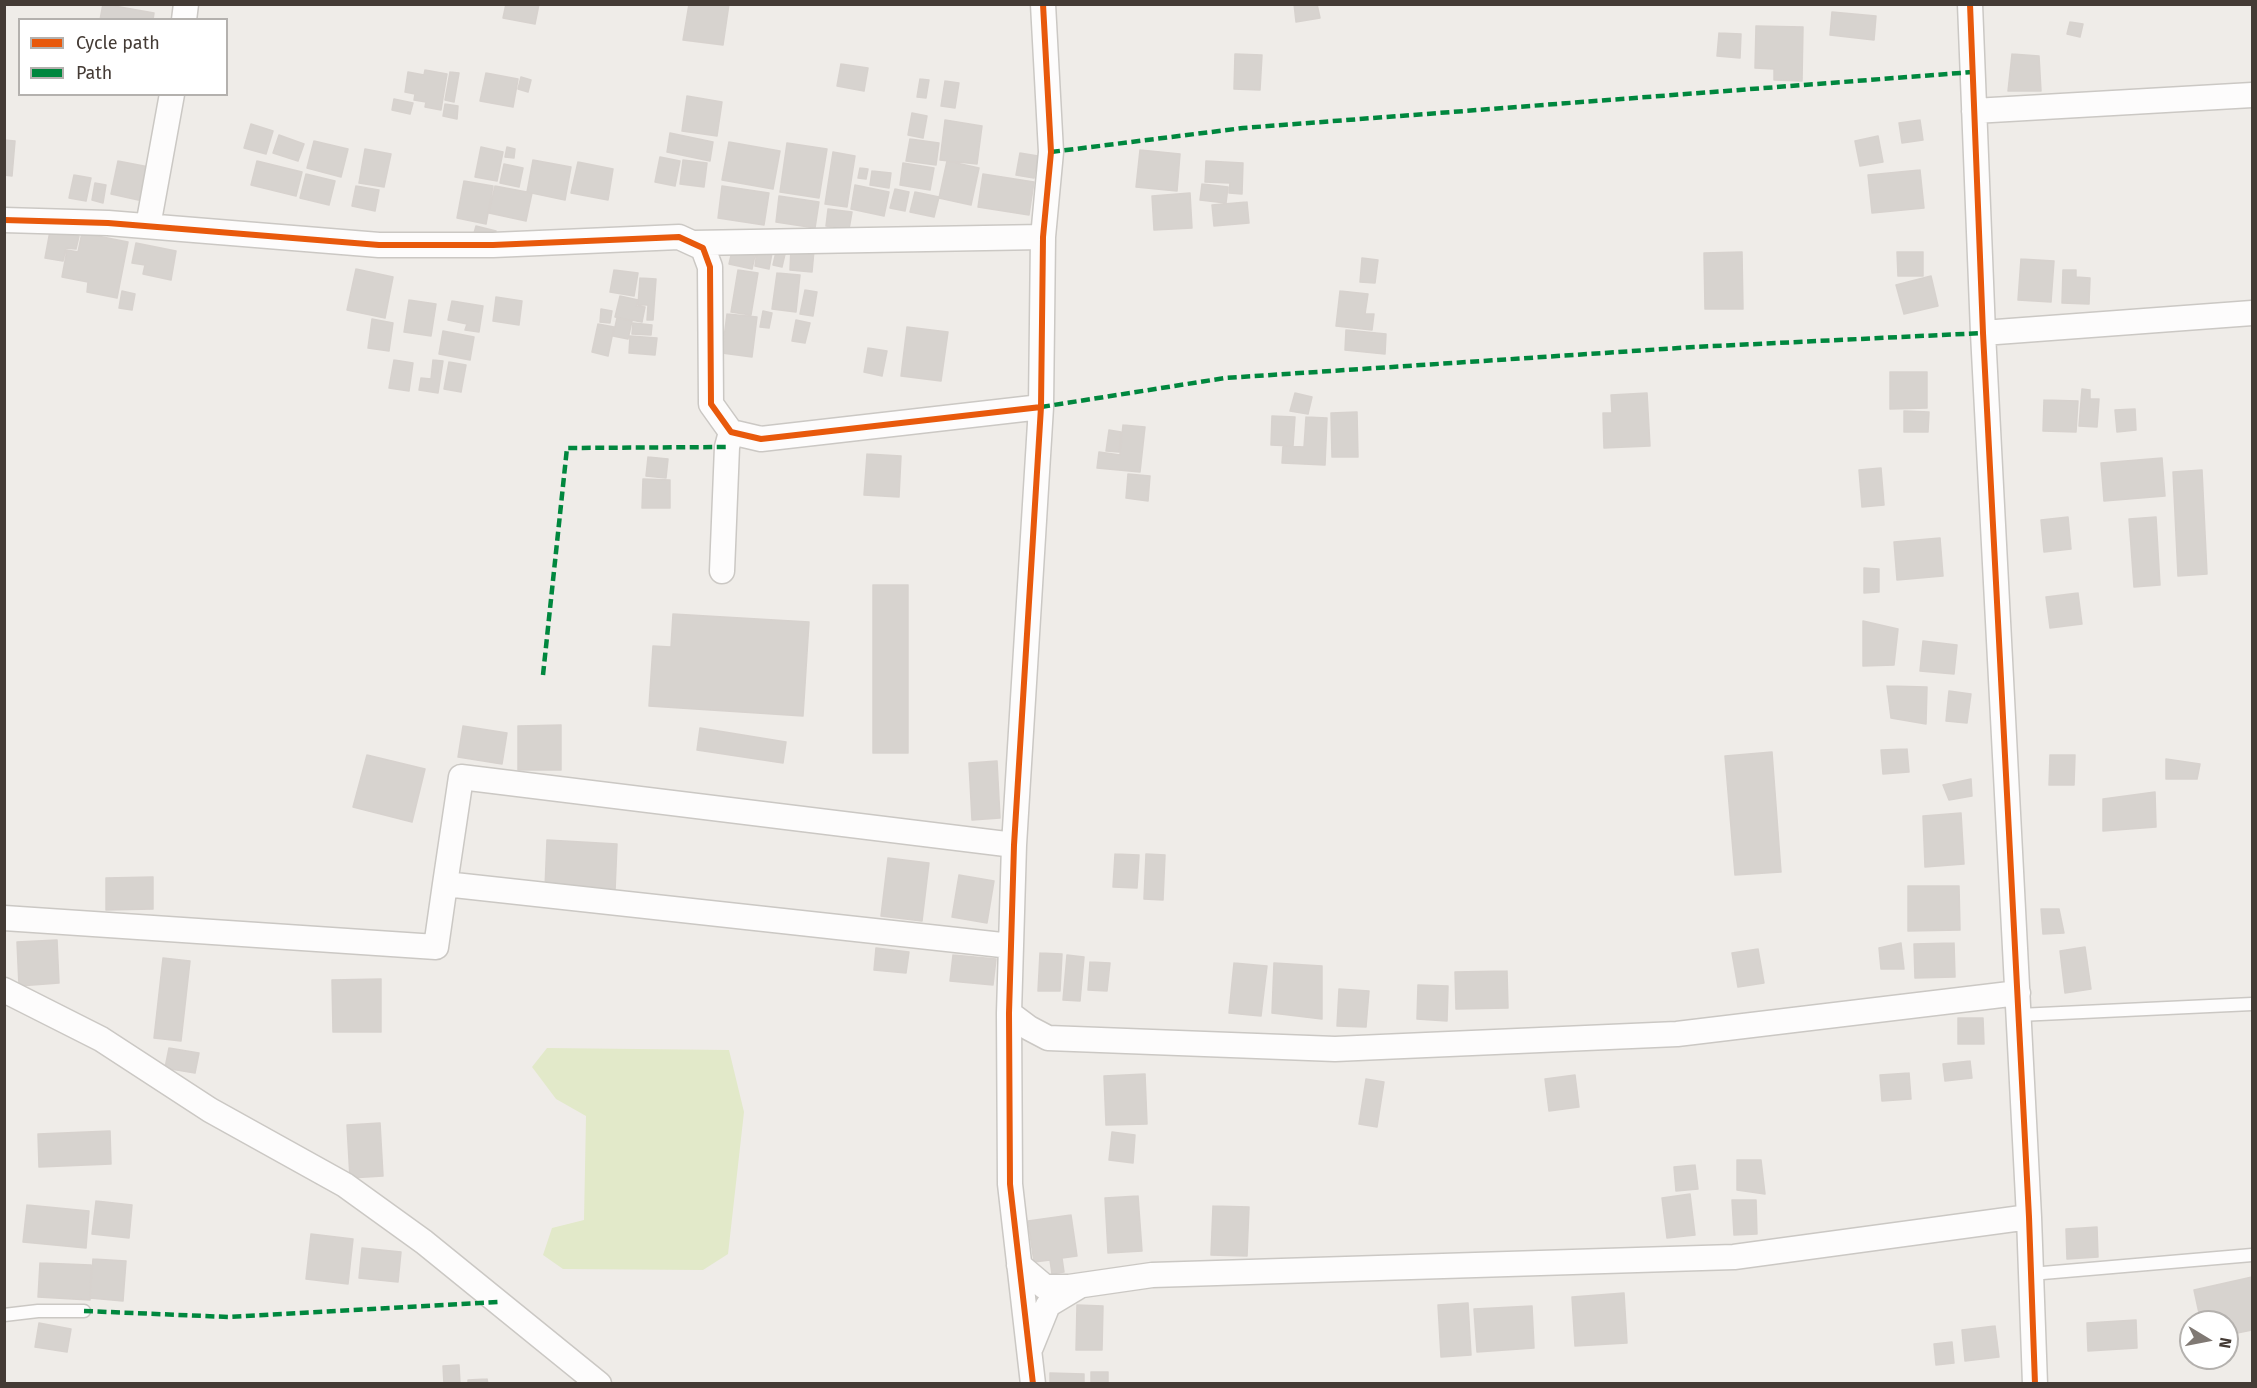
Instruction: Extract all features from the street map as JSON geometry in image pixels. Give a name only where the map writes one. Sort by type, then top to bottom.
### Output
[{"type":"street","points":[[1033,1383],[1031,1347],[1010,1184],[1009,1012],[1014,845],[1041,407],[1043,237],[1051,152],[1043,4]]},
{"type":"street","points":[[1970,4],[1983,333],[2029,1217],[2035,1383]]},
{"type":"street","points":[[1974,111],[2253,95]]},
{"type":"street","points":[[148,226],[172,96]]},
{"type":"street","points":[[4,220],[148,226],[379,245],[493,245],[679,237],[704,248],[710,267],[711,404],[731,432],[761,439],[1041,407]]},
{"type":"street","points":[[693,243],[1043,237]]},
{"type":"street","points":[[1983,333],[2253,314]]},
{"type":"street","points":[[722,571],[727,447],[731,432]]},
{"type":"street","points":[[4,918],[436,947],[461,777],[1014,845]]},
{"type":"street","points":[[445,884],[1011,946]]},
{"type":"street","points":[[4,990],[101,1039],[229,1122],[345,1185],[424,1242],[599,1383]]},
{"type":"street","points":[[1009,1012],[1029,1028],[1048,1038],[1335,1049],[1677,1034],[2018,1004]]},
{"type":"street","points":[[1019,1265],[1045,1287],[1080,1286],[1152,1275],[1734,1257],[2029,1217]]},
{"type":"street","points":[[1031,1347],[1048,1305],[1080,1286]]},
{"type":"lane","points":[[2018,1004],[2253,1004]]},
{"type":"lane","points":[[2031,1274],[2253,1255]]},
{"type":"lane","points":[[4,1315],[38,1311],[84,1311]]},
{"type":"green space","points":[[547,1048],[729,1050],[744,1112],[728,1254],[703,1270],[563,1269],[543,1255],[552,1228],[584,1220],[586,1116],[556,1099],[532,1067]]},
{"type":"building","points":[[103,4],[154,13],[153,18],[100,18]]},
{"type":"building","points":[[506,4],[539,4],[535,24],[503,18]]},
{"type":"building","points":[[689,4],[729,4],[723,45],[683,40]]},
{"type":"building","points":[[1294,4],[1317,4],[1320,18],[1296,22]]},
{"type":"building","points":[[1832,12],[1876,16],[1874,40],[1830,35]]},
{"type":"building","points":[[2070,22],[2083,24],[2080,37],[2067,34]]},
{"type":"building","points":[[1756,26],[1803,27],[1802,81],[1774,80],[1774,69],[1755,68]]},
{"type":"building","points":[[1719,33],[1741,34],[1740,58],[1717,56]]},
{"type":"building","points":[[1235,54],[1262,55],[1260,90],[1234,89]]},
{"type":"building","points":[[2012,54],[2039,56],[2041,91],[2008,91]]},
{"type":"building","points":[[841,64],[868,68],[864,91],[837,86]]},
{"type":"building","points":[[425,70],[447,74],[441,110],[425,107],[426,102],[414,100],[415,94],[405,92],[408,72],[424,75]]},
{"type":"building","points":[[450,72],[459,73],[454,102],[445,100]]},
{"type":"building","points":[[486,73],[518,79],[513,107],[480,101]]},
{"type":"building","points":[[521,77],[531,80],[528,92],[518,89]]},
{"type":"building","points":[[920,79],[929,80],[926,98],[917,97]]},
{"type":"building","points":[[945,81],[959,83],[955,108],[941,106]]},
{"type":"building","points":[[687,96],[722,102],[717,136],[682,131]]},
{"type":"building","points":[[394,99],[413,103],[410,114],[392,110]]},
{"type":"building","points":[[445,104],[458,106],[457,119],[443,116]]},
{"type":"building","points":[[912,113],[927,116],[923,138],[908,135]]},
{"type":"building","points":[[945,120],[982,126],[977,164],[940,160]]},
{"type":"building","points":[[1920,120],[1923,140],[1902,143],[1899,123]]},
{"type":"building","points":[[251,124],[273,131],[266,154],[244,148]]},
{"type":"building","points":[[670,133],[713,142],[710,161],[667,152]]},
{"type":"building","points":[[279,135],[304,144],[298,161],[273,153]]},
{"type":"building","points":[[1878,136],[1883,162],[1860,166],[1855,141]]},
{"type":"building","points":[[910,139],[939,143],[936,165],[906,161]]},
{"type":"building","points":[[4,140],[15,141],[12,176],[4,175]]},
{"type":"building","points":[[314,141],[348,149],[341,177],[307,168]]},
{"type":"building","points":[[729,142],[780,151],[773,189],[722,180]]},
{"type":"building","points":[[787,143],[827,149],[819,198],[780,192]]},
{"type":"building","points":[[481,147],[503,152],[497,181],[475,177]]},
{"type":"building","points":[[507,147],[515,149],[514,158],[505,157]]},
{"type":"building","points":[[365,149],[391,154],[384,187],[359,183]]},
{"type":"building","points":[[1140,150],[1180,154],[1177,191],[1136,187]]},
{"type":"building","points":[[833,152],[855,156],[847,207],[825,204]]},
{"type":"building","points":[[1020,153],[1038,156],[1034,178],[1016,175]]},
{"type":"building","points":[[660,157],[680,161],[675,186],[655,182]]},
{"type":"building","points":[[533,160],[571,167],[565,200],[527,192]]},
{"type":"building","points":[[683,160],[707,163],[704,187],[680,184]]},
{"type":"building","points":[[118,161],[149,167],[143,201],[111,194]]},
{"type":"building","points":[[257,161],[302,172],[296,196],[251,185]]},
{"type":"building","points":[[947,161],[979,168],[971,205],[939,198]]},
{"type":"building","points":[[1206,161],[1243,163],[1242,194],[1229,193],[1230,183],[1205,182]]},
{"type":"building","points":[[578,162],[613,169],[608,200],[571,193]]},
{"type":"building","points":[[903,163],[934,168],[930,190],[900,185]]},
{"type":"building","points":[[504,164],[523,168],[519,187],[500,183]]},
{"type":"building","points":[[860,168],[868,169],[866,179],[858,178]]},
{"type":"building","points":[[1920,170],[1924,208],[1872,213],[1868,175]]},
{"type":"building","points":[[872,171],[891,173],[889,188],[870,185]]},
{"type":"building","points":[[306,174],[335,181],[329,205],[300,198]]},
{"type":"building","points":[[983,174],[1034,182],[1029,215],[978,207]]},
{"type":"building","points":[[74,175],[91,178],[86,201],[69,198]]},
{"type":"building","points":[[464,181],[493,186],[486,224],[457,218]]},
{"type":"building","points":[[95,183],[106,185],[103,203],[92,200]]},
{"type":"building","points":[[1202,184],[1228,187],[1226,203],[1200,200]]},
{"type":"building","points":[[855,185],[889,192],[884,216],[851,209]]},
{"type":"building","points":[[356,186],[379,190],[375,211],[352,206]]},
{"type":"building","points":[[495,186],[532,193],[526,221],[489,213]]},
{"type":"building","points":[[722,186],[769,193],[764,225],[718,218]]},
{"type":"building","points":[[895,189],[909,192],[905,211],[890,208]]},
{"type":"building","points":[[915,192],[939,197],[934,217],[910,212]]},
{"type":"building","points":[[1190,193],[1192,228],[1154,230],[1152,196]]},
{"type":"building","points":[[779,196],[819,202],[815,228],[776,222]]},
{"type":"building","points":[[1247,202],[1249,223],[1214,226],[1212,205]]},
{"type":"building","points":[[828,209],[852,212],[849,229],[826,226]]},
{"type":"building","points":[[476,226],[496,231],[493,243],[473,237]]},
{"type":"building","points":[[50,231],[79,236],[76,249],[66,248],[63,261],[45,258]]},
{"type":"building","points":[[82,233],[128,242],[117,298],[87,292],[88,282],[62,277],[67,250],[78,252]]},
{"type":"building","points":[[136,243],[176,251],[171,280],[143,274],[145,265],[132,263]]},
{"type":"building","points":[[733,247],[756,251],[752,269],[729,264]]},
{"type":"building","points":[[791,248],[814,250],[812,272],[790,270]]},
{"type":"building","points":[[757,251],[772,253],[769,269],[755,266]]},
{"type":"building","points":[[776,252],[785,254],[782,267],[773,265]]},
{"type":"building","points":[[1742,252],[1743,309],[1705,309],[1704,253]]},
{"type":"building","points":[[1897,252],[1923,252],[1923,276],[1898,276]]},
{"type":"building","points":[[1362,258],[1378,260],[1375,283],[1360,282]]},
{"type":"building","points":[[2021,259],[2054,261],[2051,302],[2018,300]]},
{"type":"building","points":[[356,269],[393,277],[385,318],[347,310]]},
{"type":"building","points":[[614,270],[638,273],[634,296],[610,292]]},
{"type":"building","points":[[738,270],[758,273],[751,315],[731,312]]},
{"type":"building","points":[[2063,270],[2076,270],[2076,277],[2090,278],[2089,304],[2062,303]]},
{"type":"building","points":[[777,273],[800,275],[796,312],[772,309]]},
{"type":"building","points":[[1931,276],[1938,306],[1904,314],[1896,285]]},
{"type":"building","points":[[640,278],[656,279],[653,320],[647,320],[648,305],[638,305]]},
{"type":"building","points":[[805,290],[817,292],[813,316],[800,314]]},
{"type":"building","points":[[122,291],[135,294],[132,310],[119,308]]},
{"type":"building","points":[[1340,291],[1368,294],[1365,314],[1374,314],[1372,330],[1336,326]]},
{"type":"building","points":[[620,296],[638,300],[636,306],[645,307],[642,322],[615,317]]},
{"type":"building","points":[[496,297],[522,301],[519,325],[493,321]]},
{"type":"building","points":[[409,300],[436,304],[431,336],[404,332]]},
{"type":"building","points":[[452,301],[483,306],[479,332],[465,330],[467,324],[448,320]]},
{"type":"building","points":[[601,309],[612,311],[610,323],[600,322]]},
{"type":"building","points":[[763,311],[772,313],[769,328],[760,327]]},
{"type":"building","points":[[727,314],[757,317],[752,357],[722,353]]},
{"type":"building","points":[[617,318],[632,321],[628,339],[613,336]]},
{"type":"building","points":[[372,319],[393,323],[389,351],[368,348]]},
{"type":"building","points":[[796,320],[810,323],[805,343],[792,341]]},
{"type":"building","points":[[633,323],[652,325],[651,335],[632,334]]},
{"type":"building","points":[[598,324],[614,327],[608,356],[592,352]]},
{"type":"building","points":[[907,327],[948,332],[941,381],[901,376]]},
{"type":"building","points":[[1346,330],[1386,334],[1385,354],[1345,350]]},
{"type":"building","points":[[443,331],[474,337],[470,360],[439,354]]},
{"type":"building","points":[[630,336],[657,338],[655,355],[629,353]]},
{"type":"building","points":[[868,348],[887,351],[882,376],[864,372]]},
{"type":"building","points":[[394,360],[413,363],[409,391],[389,388]]},
{"type":"building","points":[[433,360],[443,361],[438,393],[419,390],[421,378],[431,379]]},
{"type":"building","points":[[449,362],[466,365],[461,392],[444,389]]},
{"type":"building","points":[[1890,372],[1927,372],[1927,408],[1890,409]]},
{"type":"building","points":[[2082,389],[2090,390],[2090,399],[2099,399],[2097,427],[2079,426]]},
{"type":"building","points":[[1295,393],[1312,397],[1308,414],[1290,411]]},
{"type":"building","points":[[1647,393],[1650,446],[1604,448],[1603,413],[1612,413],[1611,395]]},
{"type":"building","points":[[2044,400],[2078,401],[2076,432],[2043,431]]},
{"type":"building","points":[[2135,409],[2136,430],[2117,432],[2115,410]]},
{"type":"building","points":[[1904,411],[1929,412],[1928,432],[1904,432]]},
{"type":"building","points":[[1357,412],[1358,457],[1332,457],[1331,413]]},
{"type":"building","points":[[1272,416],[1295,417],[1293,446],[1271,445]]},
{"type":"building","points":[[1306,417],[1327,418],[1325,465],[1282,463],[1283,446],[1304,447]]},
{"type":"building","points":[[1123,425],[1145,427],[1140,472],[1097,468],[1099,452],[1120,455]]},
{"type":"building","points":[[1109,430],[1121,432],[1119,452],[1106,451]]},
{"type":"building","points":[[867,454],[901,456],[899,497],[864,495]]},
{"type":"building","points":[[648,457],[668,459],[666,478],[646,476]]},
{"type":"building","points":[[2162,458],[2165,496],[2104,501],[2101,463]]},
{"type":"building","points":[[1881,468],[1884,505],[1862,507],[1859,470]]},
{"type":"building","points":[[2202,470],[2207,574],[2178,576],[2173,472]]},
{"type":"building","points":[[1128,474],[1150,476],[1148,501],[1126,498]]},
{"type":"building","points":[[643,479],[670,480],[670,508],[642,508]]},
{"type":"building","points":[[2068,517],[2071,549],[2044,552],[2041,520]]},
{"type":"building","points":[[2156,517],[2160,585],[2134,587],[2129,519]]},
{"type":"building","points":[[1940,538],[1943,576],[1897,580],[1894,542]]},
{"type":"building","points":[[1864,568],[1879,569],[1879,592],[1864,593]]},
{"type":"building","points":[[873,585],[908,585],[908,753],[873,753]]},
{"type":"building","points":[[2078,593],[2082,624],[2050,628],[2046,597]]},
{"type":"building","points":[[673,614],[809,622],[803,716],[649,706],[653,646],[671,647]]},
{"type":"building","points":[[1863,621],[1898,629],[1894,665],[1863,666]]},
{"type":"building","points":[[1923,641],[1957,645],[1954,674],[1920,671]]},
{"type":"building","points":[[1887,686],[1927,687],[1926,724],[1891,718]]},
{"type":"building","points":[[1949,691],[1971,694],[1967,723],[1946,721]]},
{"type":"building","points":[[561,725],[561,770],[518,770],[518,726]]},
{"type":"building","points":[[463,726],[507,733],[502,764],[458,757]]},
{"type":"building","points":[[700,728],[786,742],[783,763],[697,750]]},
{"type":"building","points":[[1907,749],[1909,772],[1883,774],[1881,750]]},
{"type":"building","points":[[1772,752],[1781,872],[1735,875],[1725,756]]},
{"type":"building","points":[[367,755],[425,769],[412,822],[353,807]]},
{"type":"building","points":[[2050,755],[2075,755],[2074,785],[2049,785]]},
{"type":"building","points":[[2166,759],[2200,764],[2197,779],[2166,779]]},
{"type":"building","points":[[997,761],[1000,818],[972,820],[969,763]]},
{"type":"building","points":[[1971,779],[1972,796],[1949,800],[1943,785]]},
{"type":"building","points":[[2155,792],[2156,827],[2103,831],[2103,799]]},
{"type":"building","points":[[1961,813],[1964,864],[1925,867],[1923,816]]},
{"type":"building","points":[[547,840],[617,844],[615,891],[545,888]]},
{"type":"building","points":[[1115,854],[1139,855],[1137,888],[1113,887]]},
{"type":"building","points":[[1146,854],[1165,855],[1163,900],[1144,899]]},
{"type":"building","points":[[888,858],[929,863],[922,921],[881,916]]},
{"type":"building","points":[[959,875],[994,881],[987,923],[952,917]]},
{"type":"building","points":[[153,877],[153,909],[106,910],[106,878]]},
{"type":"building","points":[[1908,886],[1959,886],[1960,930],[1908,931]]},
{"type":"building","points":[[2041,909],[2059,909],[2064,933],[2043,934]]},
{"type":"building","points":[[57,940],[59,983],[19,986],[17,942]]},
{"type":"building","points":[[1901,943],[1904,969],[1881,969],[1879,948]]},
{"type":"building","points":[[1954,943],[1955,977],[1915,978],[1914,944]]},
{"type":"building","points":[[2085,947],[2091,989],[2065,993],[2060,951]]},
{"type":"building","points":[[876,948],[909,952],[906,973],[874,970]]},
{"type":"building","points":[[1758,949],[1764,983],[1738,987],[1732,953]]},
{"type":"building","points":[[1040,953],[1062,954],[1060,991],[1038,991]]},
{"type":"building","points":[[953,955],[996,959],[993,985],[950,981]]},
{"type":"building","points":[[1067,955],[1084,957],[1080,1001],[1063,1000]]},
{"type":"building","points":[[163,958],[190,961],[181,1041],[154,1038]]},
{"type":"building","points":[[1090,962],[1110,963],[1107,991],[1088,990]]},
{"type":"building","points":[[1234,963],[1267,966],[1261,1016],[1229,1013]]},
{"type":"building","points":[[1274,963],[1322,966],[1322,1019],[1272,1013]]},
{"type":"building","points":[[1507,971],[1508,1008],[1456,1009],[1455,972]]},
{"type":"building","points":[[381,979],[381,1032],[333,1032],[332,980]]},
{"type":"building","points":[[1418,985],[1448,986],[1447,1021],[1417,1019]]},
{"type":"building","points":[[1339,989],[1369,991],[1366,1027],[1337,1026]]},
{"type":"building","points":[[1958,1018],[1983,1018],[1984,1044],[1958,1044]]},
{"type":"building","points":[[169,1048],[199,1053],[195,1073],[165,1068]]},
{"type":"building","points":[[1970,1061],[1972,1078],[1945,1081],[1943,1064]]},
{"type":"building","points":[[1909,1073],[1911,1099],[1882,1101],[1880,1075]]},
{"type":"building","points":[[1145,1074],[1147,1124],[1106,1125],[1104,1076]]},
{"type":"building","points":[[1575,1075],[1579,1107],[1549,1111],[1545,1079]]},
{"type":"building","points":[[1366,1079],[1384,1082],[1377,1127],[1359,1124]]},
{"type":"building","points":[[380,1123],[383,1176],[350,1178],[347,1125]]},
{"type":"building","points":[[110,1131],[111,1164],[39,1167],[38,1134]]},
{"type":"building","points":[[1112,1132],[1135,1135],[1133,1163],[1109,1160]]},
{"type":"building","points":[[1737,1160],[1761,1160],[1765,1194],[1737,1190]]},
{"type":"building","points":[[1695,1165],[1698,1189],[1676,1191],[1674,1167]]},
{"type":"building","points":[[1690,1194],[1695,1235],[1667,1238],[1662,1198]]},
{"type":"building","points":[[1138,1196],[1142,1251],[1108,1253],[1105,1198]]},
{"type":"building","points":[[1732,1200],[1756,1200],[1757,1234],[1734,1235]]},
{"type":"building","points":[[96,1201],[132,1205],[129,1238],[92,1234]]},
{"type":"building","points":[[27,1205],[89,1211],[86,1248],[23,1242]]},
{"type":"building","points":[[1213,1206],[1249,1207],[1247,1256],[1211,1255]]},
{"type":"building","points":[[1071,1215],[1077,1256],[1062,1258],[1064,1272],[1052,1274],[1050,1260],[1034,1262],[1028,1221]]},
{"type":"building","points":[[2097,1227],[2098,1257],[2067,1259],[2066,1229]]},
{"type":"building","points":[[311,1234],[353,1239],[348,1284],[306,1279]]},
{"type":"building","points":[[362,1248],[401,1252],[398,1282],[359,1278]]},
{"type":"building","points":[[93,1259],[126,1261],[123,1301],[90,1298]]},
{"type":"building","points":[[40,1263],[91,1265],[90,1300],[38,1297]]},
{"type":"building","points":[[2252,1277],[2252,1330],[2239,1333],[2239,1310],[2198,1310],[2194,1290]]},
{"type":"building","points":[[1624,1293],[1627,1343],[1575,1346],[1572,1297]]},
{"type":"building","points":[[1468,1303],[1471,1355],[1441,1357],[1438,1305]]},
{"type":"building","points":[[1077,1305],[1103,1306],[1102,1350],[1076,1350]]},
{"type":"building","points":[[1532,1306],[1534,1348],[1477,1352],[1474,1309]]},
{"type":"building","points":[[2136,1320],[2137,1348],[2088,1351],[2087,1323]]},
{"type":"building","points":[[39,1323],[71,1329],[67,1352],[35,1347]]},
{"type":"building","points":[[1995,1326],[1999,1357],[1965,1361],[1962,1330]]},
{"type":"building","points":[[1952,1342],[1954,1363],[1936,1365],[1934,1344]]},
{"type":"building","points":[[459,1365],[460,1384],[444,1384],[443,1366]]},
{"type":"building","points":[[1091,1372],[1108,1372],[1108,1384],[1091,1384]]},
{"type":"building","points":[[1050,1373],[1084,1374],[1084,1384],[1050,1384]]},
{"type":"building","points":[[487,1379],[488,1384],[468,1384],[468,1380]]},
{"type":"marked path","points":[[1051,152],[1243,128],[1973,72]]},
{"type":"marked path","points":[[1041,407],[1225,378],[1694,347],[1983,333]]},
{"type":"marked path","points":[[543,675],[567,448],[727,447]]},
{"type":"marked path","points":[[84,1311],[229,1317],[498,1302]]},
{"type":"cycle path","points":[[1033,1384],[1010,1184],[1009,1013],[1014,845],[1041,407],[1043,237],[1051,152],[1043,4]]},
{"type":"cycle path","points":[[1970,4],[1983,333],[2029,1217],[2035,1384]]},
{"type":"cycle path","points":[[4,220],[108,223],[379,245],[493,245],[679,237],[703,248],[710,267],[711,404],[731,432],[761,439],[1041,407]]}]
